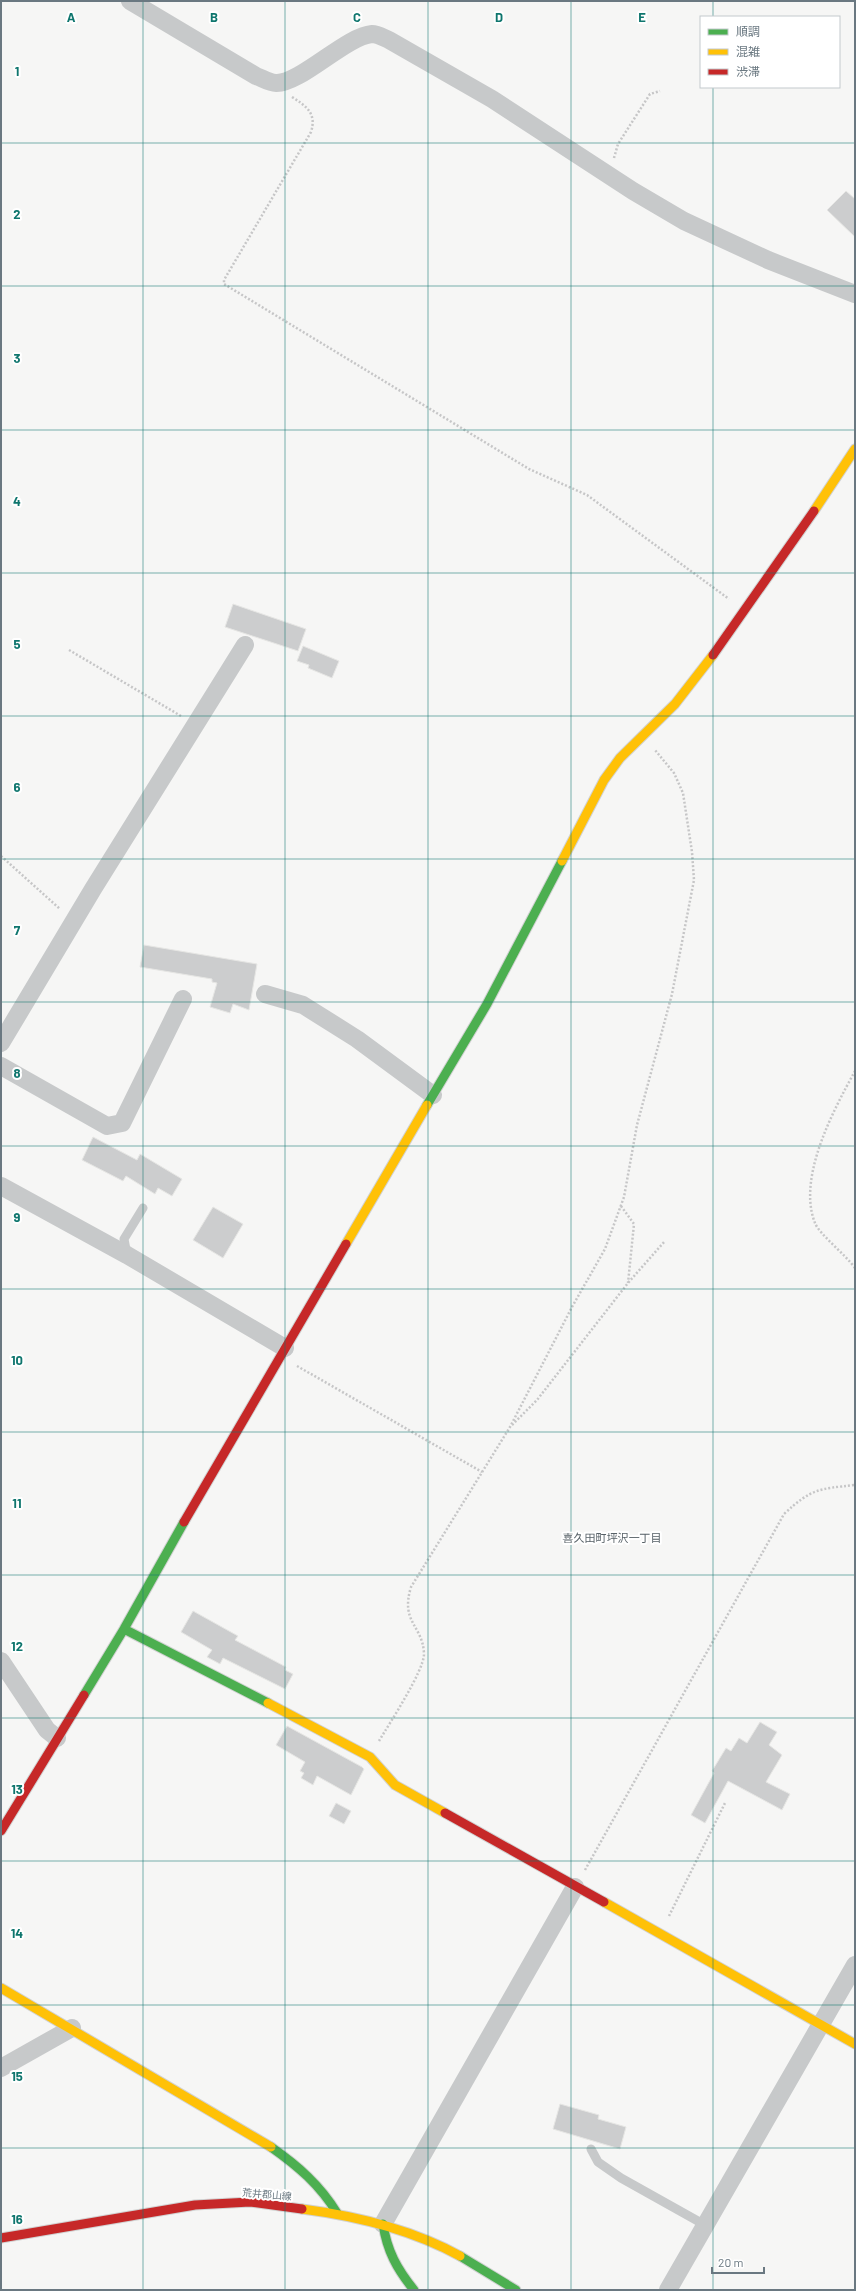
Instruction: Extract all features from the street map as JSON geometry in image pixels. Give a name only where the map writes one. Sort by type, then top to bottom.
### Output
[{"type":"street","points":[[130,1],[256,76],[277,83],[290,79],[348,44],[365,36],[375,34],[389,40],[492,99],[608,175],[684,221],[768,260],[855,294]]},
{"type":"street","points":[[1,1831],[124,1629],[214,1467],[487,1004],[604,780],[620,758],[675,704],[745,610],[855,449]]},
{"type":"street","points":[[1,1044],[194,724],[245,645]]},
{"type":"street","points":[[265,994],[303,1005],[357,1039],[433,1095]]},
{"type":"street","points":[[1,1066],[107,1126],[122,1123],[183,998]]},
{"type":"street","points":[[1,1186],[127,1255],[283,1352]]},
{"type":"street","points":[[124,1629],[349,1744],[370,1757],[395,1785],[855,2044]]},
{"type":"street","points":[[1,1661],[47,1730],[58,1738]]},
{"type":"street","points":[[414,2290],[397,2269],[386,2247],[383,2224],[575,1887]]},
{"type":"street","points":[[668,2290],[855,1965]]},
{"type":"street","points":[[1,1988],[72,2028],[279,2152],[327,2194],[337,2213]]},
{"type":"street","points":[[1,2068],[72,2028]]},
{"type":"street","name":"荒井郡山線","points":[[1,2238],[212,2203],[250,2202],[337,2213],[383,2224],[436,2243],[516,2290]]},
{"type":"lane","points":[[127,1255],[124,1239],[144,1208]]},
{"type":"lane","points":[[591,2149],[598,2162],[620,2178],[705,2225]]},
{"type":"path","points":[[277,83],[289,96],[311,111],[313,125],[224,280],[224,284],[529,469],[588,495],[745,610]]},
{"type":"path","points":[[608,175],[618,144],[650,94],[660,91]]},
{"type":"path","points":[[69,650],[194,724]]},
{"type":"path","points":[[370,1757],[413,1681],[424,1655],[420,1640],[407,1610],[406,1601],[411,1587],[510,1427],[572,1306],[605,1249],[621,1206],[637,1125],[672,994],[694,880],[692,852],[683,793],[674,773],[663,758],[651,746],[639,739]]},
{"type":"path","points":[[1,856],[74,921]]},
{"type":"path","points":[[855,1071],[817,1150],[809,1196],[815,1224],[855,1268]]},
{"type":"path","points":[[621,1206],[634,1224],[628,1283]]},
{"type":"path","points":[[510,1427],[537,1400],[628,1283],[665,1241]]},
{"type":"path","points":[[283,1352],[482,1472]]},
{"type":"path","points":[[575,1887],[784,1514],[802,1497],[821,1489],[855,1485]]},
{"type":"path","points":[[659,1934],[726,1803]]},
{"type":"building","points":[[846,191],[855,199],[855,237],[827,210]]},
{"type":"building","points":[[233,604],[306,629],[298,651],[225,627]]},
{"type":"building","points":[[303,646],[339,661],[332,678],[308,668],[309,665],[297,661]]},
{"type":"building","points":[[144,945],[257,964],[249,1010],[233,1004],[230,1013],[210,1007],[217,983],[212,982],[212,979],[140,967]]},
{"type":"building","points":[[93,1137],[137,1160],[140,1154],[182,1179],[172,1196],[158,1188],[155,1194],[126,1176],[123,1181],[82,1160]]},
{"type":"building","points":[[213,1207],[243,1224],[223,1258],[193,1240]]},
{"type":"building","points":[[193,1611],[238,1636],[235,1640],[286,1667],[285,1670],[293,1674],[285,1689],[223,1658],[220,1664],[207,1657],[212,1650],[181,1632]]},
{"type":"building","points":[[760,1722],[777,1732],[769,1745],[782,1755],[766,1782],[790,1794],[782,1810],[728,1781],[705,1823],[691,1815],[714,1773],[712,1771],[726,1748],[731,1751],[739,1738],[747,1743]]},
{"type":"building","points":[[287,1726],[364,1769],[351,1795],[317,1776],[313,1785],[301,1778],[304,1773],[300,1771],[305,1762],[276,1745]]},
{"type":"building","points":[[336,1803],[351,1811],[344,1824],[329,1816]]},
{"type":"building","points":[[560,2104],[599,2115],[598,2119],[626,2127],[620,2149],[553,2129]]},
{"type":"traffic: fast","points":[[427,1105],[487,1004],[562,861]]},
{"type":"traffic: fast","points":[[84,1695],[124,1629],[184,1522]]},
{"type":"traffic: fast","points":[[124,1629],[268,1703]]},
{"type":"traffic: fast","points":[[271,2147],[308,2177],[316,2185],[337,2213]]},
{"type":"traffic: fast","points":[[383,2224],[390,2251],[398,2267],[414,2290]]},
{"type":"traffic: fast","points":[[460,2256],[516,2290]]},
{"type":"traffic: slow","points":[[814,511],[855,449]]},
{"type":"traffic: slow","points":[[562,861],[604,780],[620,758],[675,704],[713,655]]},
{"type":"traffic: slow","points":[[346,1244],[427,1105]]},
{"type":"traffic: slow","points":[[268,1703],[370,1757],[395,1785],[445,1813]]},
{"type":"traffic: slow","points":[[604,1902],[855,2044]]},
{"type":"traffic: slow","points":[[1,1988],[271,2147]]},
{"type":"traffic: slow","points":[[302,2209],[383,2225],[422,2238],[460,2256]]},
{"type":"traffic: jam","points":[[713,655],[814,511]]},
{"type":"traffic: jam","points":[[184,1522],[346,1244]]},
{"type":"traffic: jam","points":[[1,1831],[84,1695]]},
{"type":"traffic: jam","points":[[445,1813],[604,1902]]},
{"type":"traffic: jam","points":[[1,2238],[195,2205],[250,2202],[302,2209]]},
{"type":"district","name":"喜久田町坪沢一丁目","points":[[612,1538]]}]
